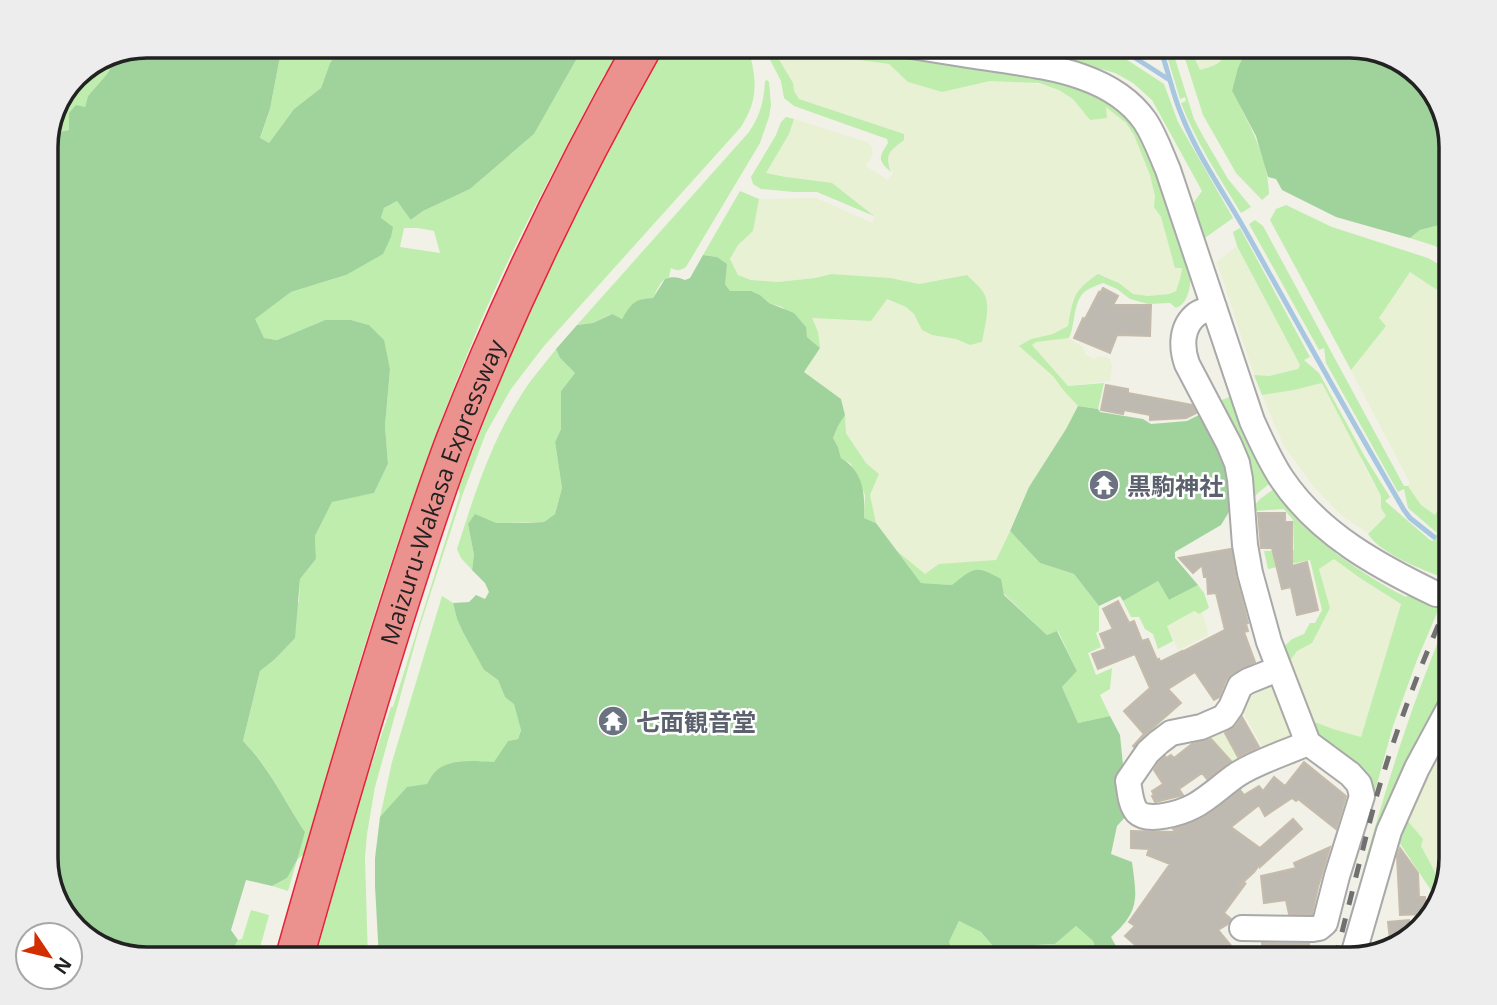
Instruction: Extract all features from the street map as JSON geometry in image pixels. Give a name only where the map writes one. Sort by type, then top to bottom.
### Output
[{"type":"highway","name":"Maizuru-Wakasa Expressway","points":[[298,947],[358,735],[454,442],[532,260],[564,193],[636,58]]},
{"type":"street","points":[[989,58],[1044,66],[1084,77],[1118,96],[1144,120],[1168,170],[1252,421],[1266,453],[1283,480],[1319,522],[1384,567],[1436,594]]},
{"type":"street","points":[[1214,307],[1197,314],[1189,324],[1182,350],[1237,463],[1250,573],[1278,669],[1308,743],[1350,774],[1359,784],[1362,796],[1325,923],[1313,929],[1242,928]]},
{"type":"street","points":[[1278,669],[1240,686],[1224,718],[1201,727],[1171,733],[1148,752],[1128,781],[1132,803],[1139,814],[1145,816],[1158,817],[1179,812],[1194,806],[1240,773],[1308,743]]},
{"type":"street","points":[[1356,947],[1389,831],[1417,768],[1439,727]]},
{"type":"street","points":[[1343,858],[1378,867]]},
{"type":"green space","points":[[280,58],[334,58],[321,88],[294,109],[269,143],[260,139],[270,109]]},
{"type":"green space","points":[[280,58],[270,109],[260,138],[269,143],[294,109],[321,88],[334,58],[577,58],[534,134],[470,189],[423,211],[411,220],[397,201],[384,208],[381,218],[393,227],[383,254],[346,275],[291,292],[255,319],[264,338],[277,340],[325,320],[351,320],[369,325],[384,340],[390,369],[385,426],[388,464],[374,493],[332,502],[315,536],[316,559],[300,579],[295,638],[260,671],[243,741],[269,773],[305,832],[297,860],[287,878],[272,886],[246,880],[231,930],[238,940],[234,947],[147,947],[113,940],[97,932],[80,917],[65,892],[58,864],[58,141],[60,132],[69,130],[69,113],[76,105],[85,107],[88,96],[112,65],[129,59]]},
{"type":"green space","points":[[577,58],[618,58],[609,73],[605,73],[507,263],[452,392],[404,523],[362,654],[304,854],[297,860],[288,891],[272,886],[287,878],[305,832],[269,773],[243,741],[260,671],[274,660],[299,601],[300,579],[316,559],[315,536],[332,501],[374,493],[388,464],[385,426],[390,369],[383,340],[369,325],[351,320],[325,320],[277,340],[264,338],[254,319],[291,292],[346,275],[381,218],[384,208],[397,201],[412,220],[423,211],[470,189],[534,134]],"holes":[[[404,228],[434,231],[440,253],[400,247]]]},
{"type":"green space","points":[[655,58],[751,58],[754,97],[741,127],[544,346],[511,389],[486,433],[462,496],[419,629],[375,787],[365,858],[368,947],[318,947],[359,801],[393,707],[460,494],[458,489],[505,368],[548,271],[638,94],[637,91]]},
{"type":"green space","points":[[769,58],[778,58],[799,99],[904,134],[904,140],[888,156],[891,172],[881,158],[888,143],[887,139],[794,106],[784,98],[781,81]]},
{"type":"green space","points":[[778,58],[845,58],[889,64],[908,82],[942,92],[990,81],[1029,82],[1059,89],[1073,99],[1090,120],[1106,106],[1126,123],[1134,134],[1150,175],[1156,196],[1154,207],[1161,217],[1175,268],[1182,267],[1180,279],[1176,291],[1148,296],[1133,294],[1104,276],[1073,299],[1068,326],[1053,334],[1031,339],[1020,346],[1053,376],[1078,406],[1029,487],[996,560],[925,574],[897,551],[876,523],[870,495],[879,474],[866,463],[846,432],[841,399],[803,371],[818,332],[811,318],[871,321],[886,299],[906,307],[914,314],[922,330],[970,345],[966,275],[919,284],[890,278],[831,274],[779,282],[751,280],[738,275],[730,259],[738,245],[753,231],[759,199],[816,198],[873,223],[874,216],[786,177],[766,173],[789,134],[794,119],[867,142],[873,153],[866,166],[888,180],[893,173],[887,156],[904,140],[903,134],[799,99]]},
{"type":"green space","points":[[845,58],[929,58],[1042,75],[1099,93],[1140,127],[1192,268],[1185,301],[1176,308],[1170,303],[1148,304],[1130,299],[1103,283],[1082,294],[1069,338],[1036,342],[1032,345],[1068,386],[1104,383],[1098,409],[1078,406],[1053,376],[1019,346],[1068,326],[1076,296],[1083,285],[1098,274],[1119,283],[1133,294],[1148,296],[1176,291],[1182,268],[1175,268],[1161,217],[1154,207],[1155,196],[1150,175],[1134,135],[1126,123],[1106,107],[1107,118],[1090,120],[1073,99],[1059,90],[1039,83],[990,81],[942,92],[908,82],[889,64]]},
{"type":"green space","points":[[1037,58],[1124,58],[1164,84],[1178,122],[1233,218],[1202,240],[1190,208],[1202,191],[1152,100],[1133,83],[1115,73]]},
{"type":"green space","points":[[1168,58],[1175,58],[1194,119],[1203,136],[1228,179],[1251,207],[1241,213],[1194,132],[1181,103],[1186,101],[1185,97],[1180,99]]},
{"type":"green space","points":[[1185,58],[1194,58],[1200,70],[1211,67],[1223,58],[1244,58],[1232,91],[1256,141],[1265,167],[1269,194],[1262,200],[1236,173],[1203,115]]},
{"type":"green space","points":[[1194,58],[1224,58],[1217,65],[1199,70]]},
{"type":"green space","points":[[1243,58],[1368,59],[1390,67],[1409,80],[1427,102],[1436,124],[1439,147],[1439,225],[1420,230],[1410,238],[1336,217],[1282,190],[1276,179],[1268,177],[1256,136],[1232,91]]},
{"type":"green space","points":[[112,65],[88,96],[85,107],[69,130],[60,132],[73,97],[97,73]]},
{"type":"green space","points":[[767,80],[771,105],[760,143],[686,267],[678,270],[671,268],[669,277],[661,283],[653,298],[643,299],[622,319],[611,314],[593,323],[577,325],[749,132],[761,108]]},
{"type":"green space","points":[[786,117],[794,119],[789,134],[766,173],[832,183],[874,216],[817,192],[761,189],[753,184],[751,177]]},
{"type":"green space","points":[[740,191],[759,199],[753,231],[738,245],[730,259],[738,275],[751,280],[778,282],[831,274],[890,278],[919,284],[967,275],[986,297],[987,317],[982,342],[970,345],[956,339],[932,335],[922,330],[914,314],[906,307],[887,299],[871,321],[812,318],[818,332],[820,348],[807,337],[805,327],[782,307],[769,303],[753,291],[730,291],[725,284],[717,257],[703,255]]},
{"type":"green space","points":[[1286,205],[1332,227],[1428,258],[1439,264],[1439,291],[1410,272],[1379,318],[1386,326],[1351,370],[1270,220],[1276,209]]},
{"type":"green space","points":[[1255,220],[1263,226],[1404,486],[1408,486],[1421,505],[1435,515],[1439,508],[1439,576],[1392,554],[1368,534],[1386,516],[1381,508],[1381,496],[1322,383],[1262,395],[1254,375],[1269,376],[1298,369],[1300,365],[1237,246],[1233,232],[1240,228],[1310,357],[1304,360],[1319,373],[1390,497],[1385,501],[1433,541],[1437,533],[1408,508],[1404,489],[1398,492],[1326,363],[1324,348],[1319,350],[1249,224]]},
{"type":"green space","points":[[1439,225],[1439,248],[1410,238],[1420,230]]},
{"type":"green space","points":[[1237,246],[1300,365],[1298,369],[1268,376],[1254,375],[1217,262]]},
{"type":"green space","points":[[703,255],[717,257],[727,264],[725,284],[730,291],[752,291],[769,303],[794,313],[806,327],[807,337],[820,348],[804,372],[841,399],[845,415],[833,438],[841,458],[854,470],[862,484],[864,518],[876,523],[921,583],[952,585],[975,570],[986,572],[1001,579],[1004,595],[1047,635],[1057,631],[1077,671],[1062,687],[1078,723],[1110,716],[1120,735],[1128,814],[1117,826],[1111,854],[1132,862],[1135,895],[1132,912],[1111,937],[1116,947],[1095,947],[1093,941],[1076,926],[1055,944],[994,947],[981,932],[959,921],[949,942],[951,947],[378,947],[375,858],[380,817],[407,787],[427,784],[443,766],[465,761],[494,762],[508,741],[518,739],[521,730],[514,704],[505,697],[498,680],[484,670],[457,619],[453,603],[469,602],[476,595],[485,599],[489,592],[485,583],[472,570],[474,555],[468,524],[475,514],[496,523],[525,523],[544,522],[555,514],[562,488],[555,442],[561,429],[561,391],[575,373],[560,358],[556,349],[577,325],[593,323],[612,314],[622,319],[634,303],[653,298],[665,279],[690,278]]},
{"type":"green space","points":[[1410,271],[1439,291],[1439,508],[1435,515],[1421,505],[1408,486],[1410,483],[1351,370],[1386,325],[1379,318]]},
{"type":"green space","points":[[1069,338],[1084,348],[1085,354],[1093,359],[1100,356],[1110,358],[1110,381],[1068,386],[1031,346],[1035,342]]},
{"type":"green space","points":[[556,349],[560,358],[575,373],[561,391],[561,429],[555,442],[562,488],[555,514],[544,522],[468,524],[474,555],[472,570],[457,549],[484,471],[509,415]]},
{"type":"green space","points":[[1322,383],[1381,496],[1381,508],[1386,516],[1368,533],[1341,515],[1314,487],[1284,446],[1262,395]]},
{"type":"green space","points":[[1232,396],[1272,482],[1248,504],[1217,407],[1222,400]]},
{"type":"green space","points":[[1078,406],[1143,419],[1151,424],[1187,421],[1205,412],[1224,446],[1235,502],[1221,525],[1175,552],[1175,558],[1198,585],[1169,600],[1158,581],[1123,601],[1120,596],[1099,606],[1074,574],[1040,563],[1010,531],[1029,487]]},
{"type":"green space","points":[[845,415],[846,433],[866,463],[879,474],[870,495],[876,523],[864,518],[865,495],[851,464],[841,458],[833,438]]},
{"type":"green space","points":[[1275,488],[1336,550],[1335,553],[1406,597],[1409,594],[1431,606],[1439,589],[1439,608],[1393,726],[1357,856],[1352,855],[1367,796],[1312,739],[1304,718],[1361,737],[1401,604],[1334,559],[1319,569],[1330,608],[1312,643],[1297,651],[1285,668],[1279,651],[1292,639],[1304,634],[1310,623],[1315,623],[1322,610],[1310,560],[1268,569],[1264,551],[1294,550],[1293,520],[1284,509],[1255,511],[1256,554],[1249,512]]},
{"type":"green space","points":[[1010,531],[1040,563],[1074,574],[1099,606],[1099,631],[1096,633],[1101,647],[1088,653],[1096,675],[1112,668],[1110,689],[1100,695],[1110,716],[1078,723],[1062,687],[1077,671],[1058,631],[1047,635],[1004,594],[921,583],[897,551],[925,574],[939,564],[996,560]]},
{"type":"green space","points":[[1334,559],[1401,603],[1361,737],[1304,718],[1285,668],[1297,651],[1312,643],[1330,608],[1319,569]]},
{"type":"green space","points":[[1158,581],[1169,600],[1198,585],[1209,608],[1199,614],[1194,611],[1167,626],[1173,641],[1158,649],[1153,634],[1145,629],[1139,617],[1131,617],[1123,601]]},
{"type":"green space","points":[[442,596],[453,603],[457,619],[484,670],[498,680],[505,697],[514,703],[521,729],[518,739],[508,741],[494,763],[479,761],[449,764],[436,771],[427,784],[380,817],[392,762]]},
{"type":"green space","points":[[1194,611],[1198,614],[1202,612],[1208,635],[1178,650],[1167,626]]},
{"type":"green space","points":[[1439,641],[1439,721],[1372,860],[1366,858],[1426,673]]},
{"type":"green space","points":[[1271,675],[1299,741],[1235,770],[1204,729],[1221,723],[1243,759],[1263,748],[1237,701]]},
{"type":"green space","points":[[1439,737],[1439,755],[1423,777],[1406,819],[1423,839],[1421,846],[1437,876],[1432,892],[1393,833]]},
{"type":"green space","points":[[1439,755],[1437,876],[1406,819],[1431,763]]},
{"type":"green space","points":[[251,910],[269,915],[260,947],[234,947],[238,940],[242,939]]},
{"type":"green space","points":[[959,921],[981,932],[994,947],[951,947],[949,942]]},
{"type":"green space","points":[[1076,926],[1093,941],[1094,947],[1034,947],[1055,944]]},
{"type":"building","points":[[1103,288],[1118,296],[1113,305],[1151,305],[1150,336],[1117,335],[1110,353],[1074,338],[1083,318],[1085,319]]},
{"type":"building","points":[[1106,385],[1128,389],[1128,393],[1192,405],[1196,413],[1186,418],[1150,420],[1150,415],[1124,410],[1123,414],[1101,410]]},
{"type":"building","name":"黒駒神社","points":[[1110,470],[1114,497],[1099,500],[1094,473]]},
{"type":"building","points":[[1258,513],[1285,513],[1285,522],[1292,522],[1292,566],[1307,562],[1318,610],[1297,615],[1291,587],[1282,589],[1272,548],[1261,548]]},
{"type":"building","points":[[1231,549],[1248,623],[1248,631],[1244,632],[1255,662],[1232,674],[1226,680],[1219,697],[1214,700],[1195,672],[1168,689],[1181,703],[1134,747],[1144,734],[1124,711],[1150,688],[1135,654],[1098,669],[1092,654],[1106,649],[1100,634],[1113,629],[1103,609],[1118,601],[1129,623],[1134,621],[1142,641],[1148,639],[1160,662],[1182,652],[1225,630],[1216,593],[1208,594],[1207,577],[1204,577],[1202,565],[1193,573],[1179,558]]},
{"type":"building","name":"七面観音堂","points":[[622,707],[629,727],[603,735],[597,716]]},
{"type":"building","points":[[1242,717],[1259,747],[1238,757],[1225,733],[1236,726]]},
{"type":"building","points":[[1211,739],[1231,761],[1207,779],[1202,773],[1179,789],[1183,795],[1155,802],[1152,791],[1163,784],[1154,770],[1159,762],[1165,756],[1166,758],[1171,755],[1174,758],[1192,744]]},
{"type":"building","points":[[1304,762],[1346,796],[1336,829],[1298,799],[1296,801],[1292,798],[1265,816],[1259,805],[1231,827],[1260,848],[1293,819],[1302,829],[1260,867],[1260,864],[1238,887],[1246,883],[1224,913],[1231,919],[1218,930],[1232,947],[1137,947],[1125,936],[1135,926],[1129,922],[1170,864],[1147,855],[1149,849],[1131,848],[1131,831],[1176,832],[1173,829],[1201,819],[1240,790],[1244,795],[1259,786],[1263,791],[1274,777],[1285,786]]},
{"type":"building","points":[[1330,847],[1312,914],[1289,914],[1286,900],[1264,903],[1261,876],[1296,868],[1294,863]]},
{"type":"building","points":[[1400,848],[1418,873],[1419,897],[1425,897],[1425,905],[1419,914],[1400,915],[1397,856]]},
{"type":"building","points":[[1409,920],[1409,925],[1390,937],[1388,922]]},
{"type":"building","points":[[1262,943],[1309,944],[1309,947],[1262,947]]},
{"type":"waterway","points":[[1135,58],[1168,79]]},
{"type":"waterway","points":[[1163,58],[1179,107],[1205,163],[1404,510],[1434,537]]},
{"type":"railway","points":[[1338,947],[1384,772],[1410,696],[1439,624]]},
{"type":"place","name":"黒駒神社","points":[[1104,485]]},
{"type":"place","name":"七面観音堂","points":[[613,721]]}]
